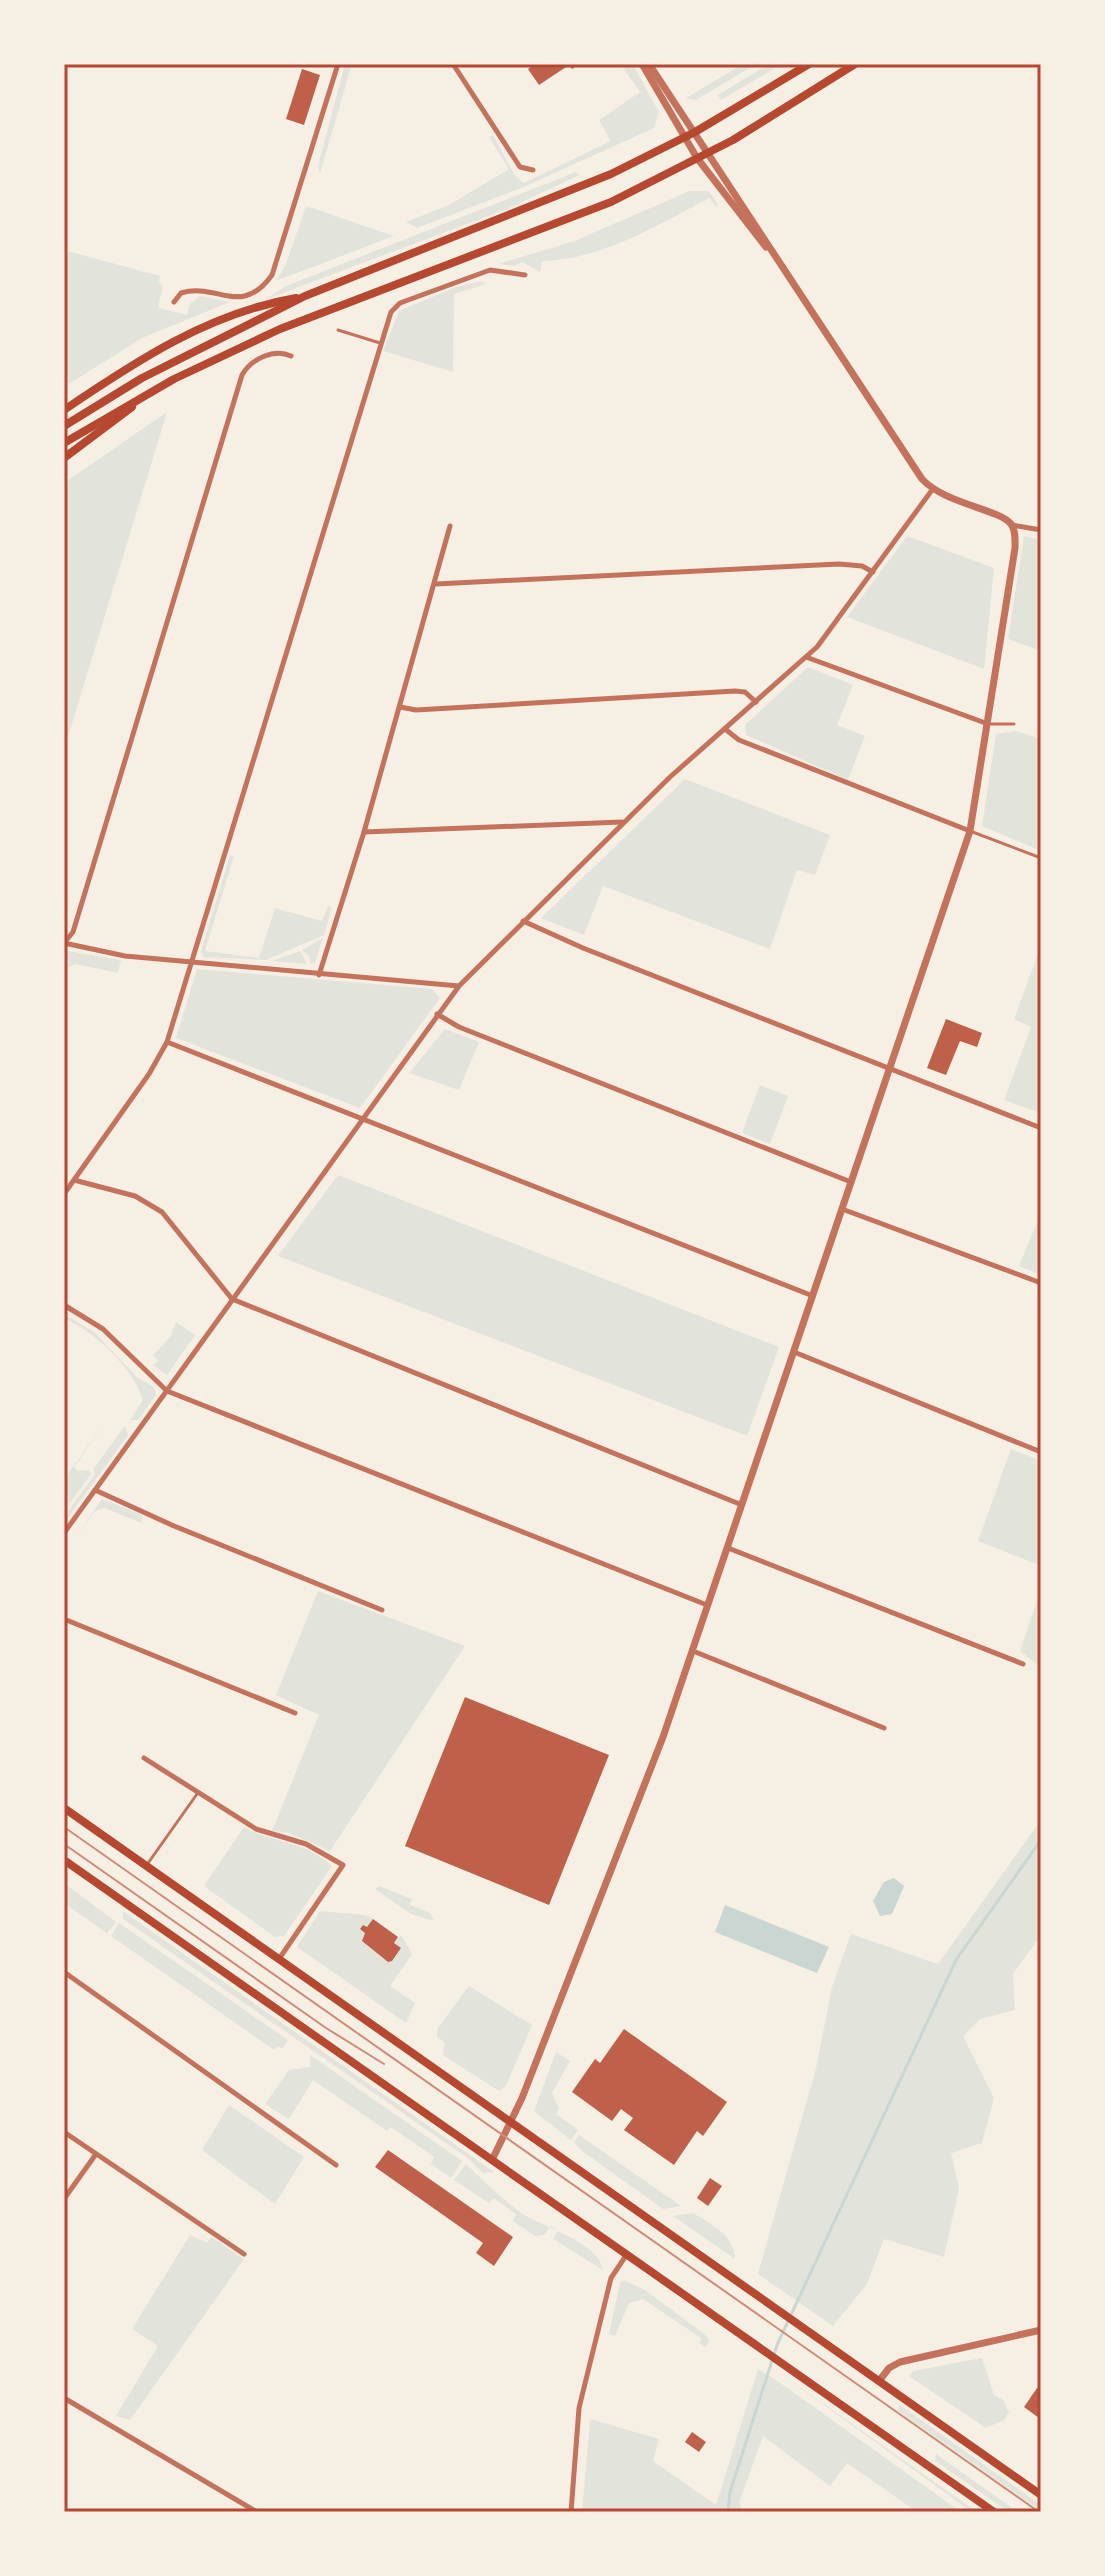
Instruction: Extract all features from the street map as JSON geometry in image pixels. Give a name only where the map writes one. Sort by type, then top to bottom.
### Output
[{"type":"main road","points":[[64,426],[142,378],[305,296],[552,200],[695,132],[809,64]]},
{"type":"main road","points":[[64,443],[145,396],[280,329],[570,219],[708,153],[855,64]]},
{"type":"main road","points":[[64,410],[145,357],[196,330],[275,301],[305,296]]},
{"type":"main road","points":[[64,458],[145,396]]},
{"type":"main road","points":[[64,1808],[1041,2495]]},
{"type":"main road","points":[[64,1860],[994,2512]]},
{"type":"street","points":[[174,302],[181,293],[194,290],[226,297],[247,296],[272,275],[338,64]]},
{"type":"street","points":[[453,64],[520,167],[533,170]]},
{"type":"street","points":[[642,64],[697,158],[778,260]]},
{"type":"street","points":[[649,64],[932,490],[1012,525],[1041,530]]},
{"type":"street","points":[[64,1194],[149,1074],[167,1042],[391,312],[400,303],[490,270],[525,275]]},
{"type":"street","points":[[291,356],[274,352],[249,365],[242,375],[73,932],[64,943],[125,956],[459,986]]},
{"type":"street","points":[[64,1533],[459,986],[623,822],[806,657],[932,490]]},
{"type":"street","points":[[492,2160],[512,2123],[621,1851],[693,1651],[970,831],[1015,548],[1012,525]]},
{"type":"street","points":[[319,975],[364,832],[450,526]]},
{"type":"street","points":[[436,584],[839,564],[862,566],[873,572]]},
{"type":"street","points":[[806,657],[988,724]]},
{"type":"street","points":[[400,707],[416,710],[735,691],[745,692],[756,702]]},
{"type":"street","points":[[725,729],[739,740],[798,765],[970,831]]},
{"type":"street","points":[[364,832],[623,822]]},
{"type":"street","points":[[523,921],[1041,1128]]},
{"type":"street","points":[[437,1014],[459,1027],[852,1182]]},
{"type":"street","points":[[167,1042],[813,1296]]},
{"type":"street","points":[[74,1180],[135,1196],[162,1212],[232,1299],[743,1505]]},
{"type":"street","points":[[842,1209],[1041,1283]]},
{"type":"street","points":[[64,1305],[103,1329],[167,1391],[708,1606]]},
{"type":"street","points":[[794,1352],[1041,1452]]},
{"type":"street","points":[[95,1490],[174,1526],[382,1610]]},
{"type":"street","points":[[728,1548],[1023,1664]]},
{"type":"street","points":[[64,1619],[295,1713]]},
{"type":"street","points":[[693,1651],[884,1728]]},
{"type":"street","points":[[144,1758],[256,1829],[306,1844],[343,1865],[279,1959]]},
{"type":"street","points":[[64,1972],[336,2165]]},
{"type":"street","points":[[64,2132],[244,2254]]},
{"type":"street","points":[[64,2199],[96,2154]]},
{"type":"street","points":[[571,2512],[579,2408],[611,2278],[627,2254]]},
{"type":"street","points":[[879,2381],[889,2368],[900,2362],[1041,2330]]},
{"type":"street","points":[[64,2398],[257,2512]]},
{"type":"lane","points":[[338,330],[380,343]]},
{"type":"lane","points":[[988,724],[1014,724]]},
{"type":"lane","points":[[970,831],[1041,858]]},
{"type":"lane","points":[[146,1866],[198,1793]]},
{"type":"shaded area","points":[[345,64],[352,64],[320,173],[318,166]]},
{"type":"shaded area","points":[[743,64],[756,64],[696,100],[686,98]]},
{"type":"shaded area","points":[[769,64],[782,64],[721,100],[718,95]]},
{"type":"shaded area","points":[[633,65],[659,112],[654,128],[526,186],[417,228],[406,222],[449,205],[509,169],[489,137],[493,135],[515,176],[524,183],[611,141],[599,120],[640,92],[623,68]]},
{"type":"shaded area","points":[[576,172],[580,175],[507,209],[264,300],[286,286]]},
{"type":"shaded area","points":[[690,191],[709,191],[718,205],[716,207],[709,198],[608,248],[565,259],[542,261],[540,272],[522,262],[514,266],[498,264],[574,241]]},
{"type":"shaded area","points":[[306,206],[394,236],[276,281],[286,264]]},
{"type":"shaded area","points":[[64,250],[160,276],[159,282],[163,286],[158,308],[187,315],[190,304],[200,296],[230,302],[142,338],[64,387]]},
{"type":"shaded area","points":[[481,281],[486,284],[454,294],[453,372],[383,351],[399,311],[456,287]]},
{"type":"shaded area","points":[[167,412],[64,750],[64,483]]},
{"type":"shaded area","points":[[907,536],[994,568],[984,669],[847,617]]},
{"type":"shaded area","points":[[1024,536],[1041,540],[1041,651],[1008,639]]},
{"type":"shaded area","points":[[808,667],[853,685],[837,725],[865,736],[848,780],[746,735],[745,725]]},
{"type":"shaded area","points":[[1016,731],[1041,739],[1041,851],[982,826],[996,734]]},
{"type":"shaded area","points":[[685,779],[830,835],[815,875],[797,870],[770,949],[603,886],[584,935],[541,918]]},
{"type":"shaded area","points":[[230,855],[234,856],[205,951],[259,958],[275,908],[322,921],[328,906],[332,908],[324,935],[266,960],[208,957],[312,969],[203,957],[201,951]]},
{"type":"shaded area","points":[[323,938],[315,963],[310,964],[310,958],[302,950]]},
{"type":"shaded area","points":[[1041,946],[1041,1113],[1004,1100],[1031,1027],[1014,1019]]},
{"type":"shaded area","points":[[300,951],[307,964],[272,961]]},
{"type":"shaded area","points":[[64,952],[121,960],[118,973],[75,964],[64,970]]},
{"type":"shaded area","points":[[197,969],[432,989],[440,998],[360,1108],[176,1038]]},
{"type":"shaded area","points":[[445,1029],[479,1042],[459,1090],[409,1073]]},
{"type":"shaded area","points":[[760,1085],[788,1096],[770,1144],[742,1133]]},
{"type":"shaded area","points":[[338,1175],[779,1347],[747,1436],[278,1256]]},
{"type":"shaded area","points":[[1041,1213],[1041,1275],[1019,1266]]},
{"type":"shaded area","points":[[64,1314],[94,1332],[138,1378],[154,1387],[156,1395],[138,1420],[130,1420],[143,1400],[131,1376],[111,1352],[88,1332],[64,1318]]},
{"type":"shaded area","points":[[176,1322],[195,1335],[167,1375],[153,1365],[159,1361],[153,1355],[171,1336]]},
{"type":"shaded area","points":[[110,1415],[74,1467],[78,1471],[89,1470],[91,1474],[64,1511],[64,1479]]},
{"type":"shaded area","points":[[125,1426],[128,1435],[64,1523],[64,1517],[95,1474],[93,1469]]},
{"type":"shaded area","points":[[1011,1449],[1041,1461],[1041,1566],[978,1541]]},
{"type":"shaded area","points":[[102,1499],[142,1515],[142,1523],[104,1508],[94,1512],[73,1541]]},
{"type":"shaded area","points":[[1041,1588],[1041,1667],[1020,1651]]},
{"type":"shaded area","points":[[318,1591],[465,1646],[330,1851],[289,1833],[272,1831],[319,1715],[276,1695]]},
{"type":"shaded area","points":[[1041,1820],[1041,1935],[1013,1974],[1015,2010],[980,2019],[963,2036],[994,2098],[982,2143],[951,2153],[959,2188],[944,2257],[884,2239],[867,2284],[833,2326],[758,2274],[816,2068],[832,1987],[851,1934],[938,1964]]},
{"type":"shaded area","points":[[244,1827],[301,1847],[332,1866],[284,1936],[275,1937],[204,1886]]},
{"type":"shaded area","points":[[894,1878],[904,1886],[892,1914],[880,1916],[873,1901],[884,1882]]},
{"type":"shaded area","points":[[64,1883],[116,1922],[107,1933],[64,1903]]},
{"type":"shaded area","points":[[379,1886],[412,1899],[410,1905],[430,1913],[434,1921],[411,1914],[375,1889]]},
{"type":"shaded area","points":[[725,1905],[829,1947],[817,1973],[715,1932]]},
{"type":"shaded area","points":[[123,1911],[494,2172],[483,2173],[469,2159],[123,1919]]},
{"type":"shaded area","points":[[320,1911],[366,1915],[373,1919],[367,1927],[363,1925],[360,1929],[365,1933],[362,1941],[388,1962],[401,1948],[394,1943],[401,1935],[412,1954],[390,1986],[415,2003],[406,2023],[297,1947]]},
{"type":"shaded area","points":[[119,1923],[288,2040],[282,2049],[278,2046],[274,2050],[111,1936]]},
{"type":"shaded area","points":[[469,1986],[532,2025],[506,2086],[499,2091],[443,2055],[445,2043],[437,2037],[437,2029]]},
{"type":"shaded area","points":[[556,2052],[570,2061],[552,2093],[559,2109],[556,2114],[578,2130],[571,2140],[534,2111]]},
{"type":"shaded area","points":[[310,2055],[462,2161],[451,2178],[431,2164],[434,2157],[391,2127],[387,2131],[313,2080],[289,2119],[265,2104],[289,2070],[310,2067]]},
{"type":"shaded area","points":[[229,2105],[304,2157],[275,2204],[202,2150]]},
{"type":"shaded area","points":[[579,2135],[681,2206],[663,2209],[582,2151],[574,2142]]},
{"type":"shaded area","points":[[466,2164],[515,2208],[550,2227],[544,2235],[535,2236],[513,2221],[516,2214],[494,2198],[489,2203],[454,2180]]},
{"type":"shaded area","points":[[693,2213],[726,2237],[735,2259],[673,2216]]},
{"type":"shaded area","points":[[558,2231],[591,2251],[603,2270],[553,2239]]},
{"type":"shaded area","points":[[190,2235],[207,2243],[211,2237],[244,2259],[130,2420],[116,2416],[158,2346],[132,2329]]},
{"type":"shaded area","points":[[624,2280],[645,2290],[704,2334],[709,2340],[706,2348],[700,2343],[701,2338],[643,2299],[629,2303],[615,2336],[609,2334],[620,2283]]},
{"type":"shaded area","points":[[982,2358],[994,2395],[1003,2400],[1009,2413],[1004,2420],[986,2428],[909,2376],[913,2371]]},
{"type":"shaded area","points":[[758,2369],[961,2512],[917,2512],[847,2463],[830,2486],[763,2436],[740,2500],[741,2512],[582,2512],[590,2419],[659,2439],[653,2461],[716,2505]]},
{"type":"shaded area","points":[[777,2371],[977,2512],[972,2512]]},
{"type":"shaded area","points":[[900,2405],[1041,2505],[1041,2511],[897,2410]]},
{"type":"shaded area","points":[[936,2454],[1018,2512],[1009,2512],[935,2461]]},
{"type":"building","points":[[535,64],[580,64],[572,69],[569,65],[539,85],[528,69]]},
{"type":"building","points":[[302,69],[320,75],[304,125],[286,119]]},
{"type":"building","points":[[946,1019],[982,1033],[977,1047],[960,1041],[946,1075],[927,1068]]},
{"type":"building","points":[[465,1697],[609,1755],[549,1905],[405,1846]]},
{"type":"building","points":[[373,1919],[398,1937],[394,1943],[401,1948],[392,1961],[388,1962],[362,1941],[365,1933],[360,1929],[363,1925],[367,1927]]},
{"type":"building","points":[[624,2029],[727,2102],[703,2136],[697,2131],[674,2165],[624,2130],[633,2118],[621,2109],[612,2121],[572,2092],[595,2059],[600,2063]]},
{"type":"building","points":[[388,2150],[513,2237],[494,2266],[476,2253],[483,2243],[375,2167]]},
{"type":"building","points":[[710,2178],[722,2186],[708,2206],[697,2198]]},
{"type":"building","points":[[1037,2388],[1041,2391],[1039,2418],[1024,2407]]},
{"type":"building","points":[[692,2432],[706,2442],[699,2452],[685,2442]]},
{"type":"waterway","points":[[728,2512],[730,2492],[777,2345],[956,1960],[1041,1840]]},
{"type":"tram line","points":[[64,1827],[1039,2512]]},
{"type":"tram line","points":[[64,1844],[326,2028],[384,2064]]}]
